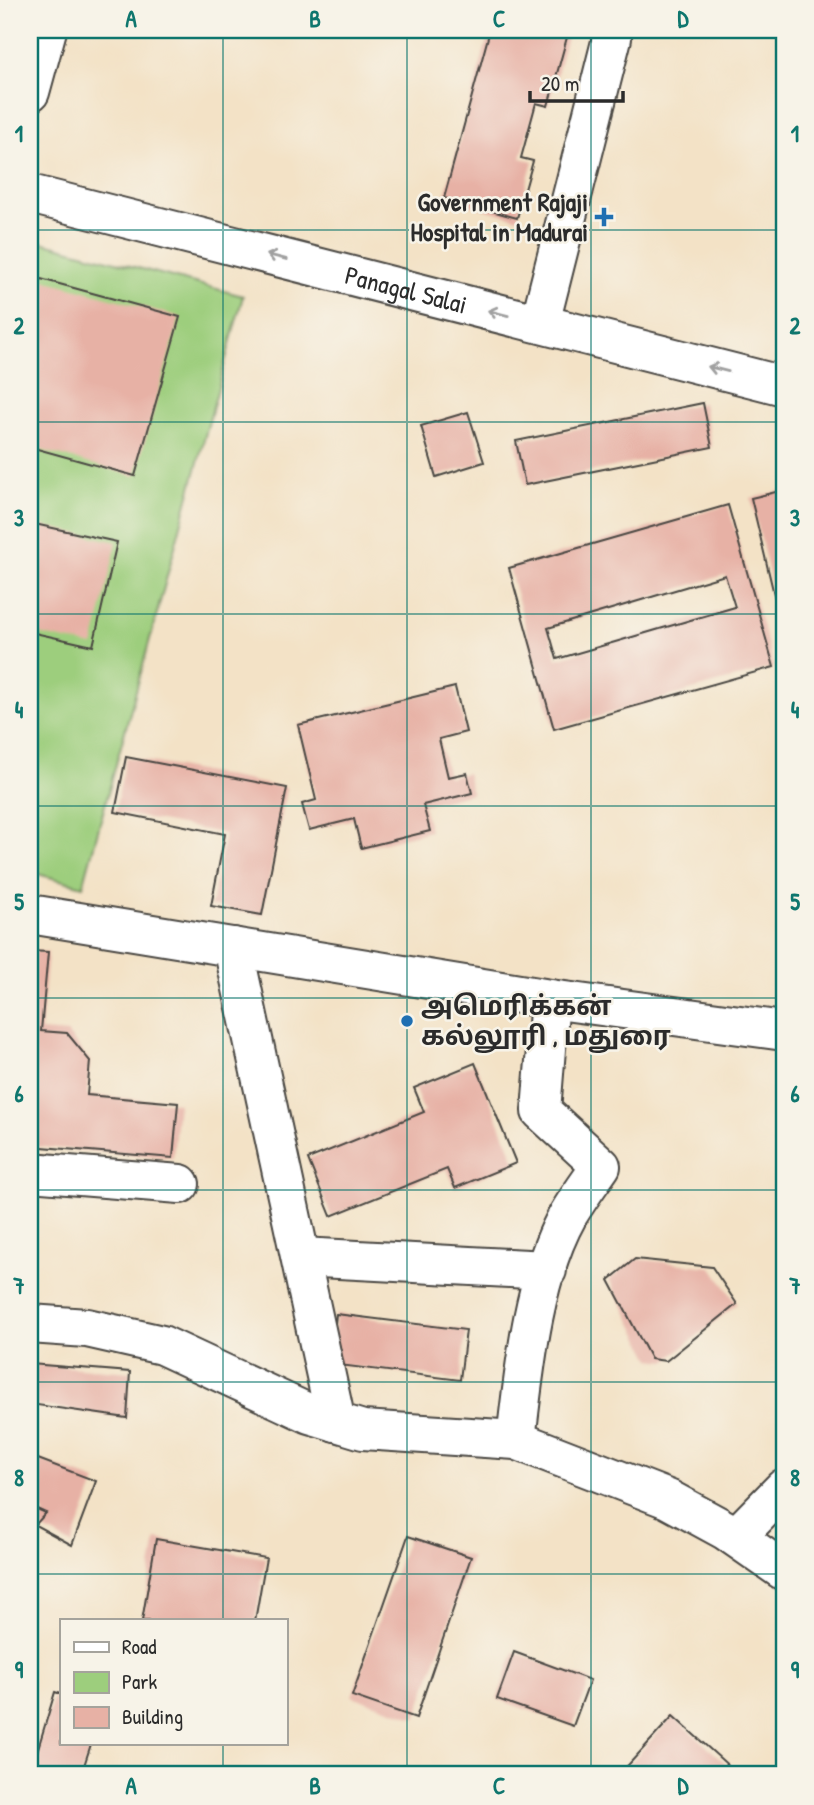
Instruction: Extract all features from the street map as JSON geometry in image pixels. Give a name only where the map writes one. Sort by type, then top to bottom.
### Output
[{"type":"main road","points":[[30,92],[47,30]]},
{"type":"main road","points":[[540,323],[612,38]]},
{"type":"main road","name":"Panagal Salai","points":[[30,194],[784,386]]},
{"type":"main road","points":[[30,914],[550,999],[784,1031]]},
{"type":"main road","points":[[233,947],[337,1422]]},
{"type":"main road","points":[[516,1440],[524,1374],[547,1270],[567,1217],[601,1166],[541,1111],[550,999]]},
{"type":"main road","points":[[30,1172],[180,1184]]},
{"type":"main road","points":[[301,1257],[547,1270]]},
{"type":"main road","points":[[30,1324],[87,1328],[162,1345],[310,1414],[363,1430],[516,1440],[668,1499],[736,1537],[784,1571]]},
{"type":"main road","points":[[736,1537],[784,1488]]},
{"type":"green space","points":[[30,239],[243,296],[83,886],[30,872]]},
{"type":"building","points":[[490,30],[569,30],[548,106],[536,103],[521,158],[533,161],[517,218],[444,198]]},
{"type":"building","points":[[30,276],[180,317],[135,476],[30,447]]},
{"type":"building","points":[[703,403],[712,447],[525,485],[516,441]]},
{"type":"building","points":[[468,412],[484,462],[436,477],[421,426]]},
{"type":"building","points":[[784,490],[784,605],[777,607],[751,498]]},
{"type":"building","points":[[728,505],[774,667],[554,729],[509,568]],"holes":[[[725,575],[735,607],[557,659],[548,628]]]},
{"type":"building","points":[[30,523],[117,542],[93,646],[30,632]]},
{"type":"building","points":[[455,687],[466,732],[439,739],[448,777],[467,773],[472,793],[423,805],[430,831],[361,848],[354,819],[309,830],[302,804],[316,800],[298,725]]},
{"type":"building","points":[[126,757],[287,788],[262,915],[211,906],[225,834],[115,812]]},
{"type":"building","points":[[30,951],[48,952],[41,1031],[67,1033],[90,1061],[87,1095],[178,1103],[173,1158],[30,1146]]},
{"type":"building","points":[[475,1063],[516,1163],[455,1188],[447,1169],[331,1216],[308,1159],[424,1112],[414,1088]]},
{"type":"building","points":[[635,1259],[712,1267],[737,1304],[666,1361],[651,1359],[609,1280]]},
{"type":"building","points":[[336,1314],[466,1330],[460,1380],[331,1364]]},
{"type":"building","points":[[30,1364],[130,1372],[127,1418],[30,1404]]},
{"type":"building","points":[[30,1456],[96,1481],[72,1545],[35,1525],[46,1513],[30,1506]]},
{"type":"building","points":[[408,1536],[471,1557],[416,1718],[352,1696]]},
{"type":"building","points":[[156,1539],[266,1558],[255,1619],[142,1619]]},
{"type":"building","points":[[514,1652],[590,1680],[573,1726],[497,1699]]},
{"type":"building","points":[[55,1692],[60,1694],[60,1745],[91,1745],[81,1775],[30,1775]]},
{"type":"building","points":[[673,1716],[731,1768],[725,1775],[619,1775]]},
{"type":"place","name":"Government Rajaji Hospital in Madurai","points":[[604,217]]},
{"type":"place","name":"அமெரிக்கன் கல்லூரி , மதுரை","points":[[407,1021]]}]
